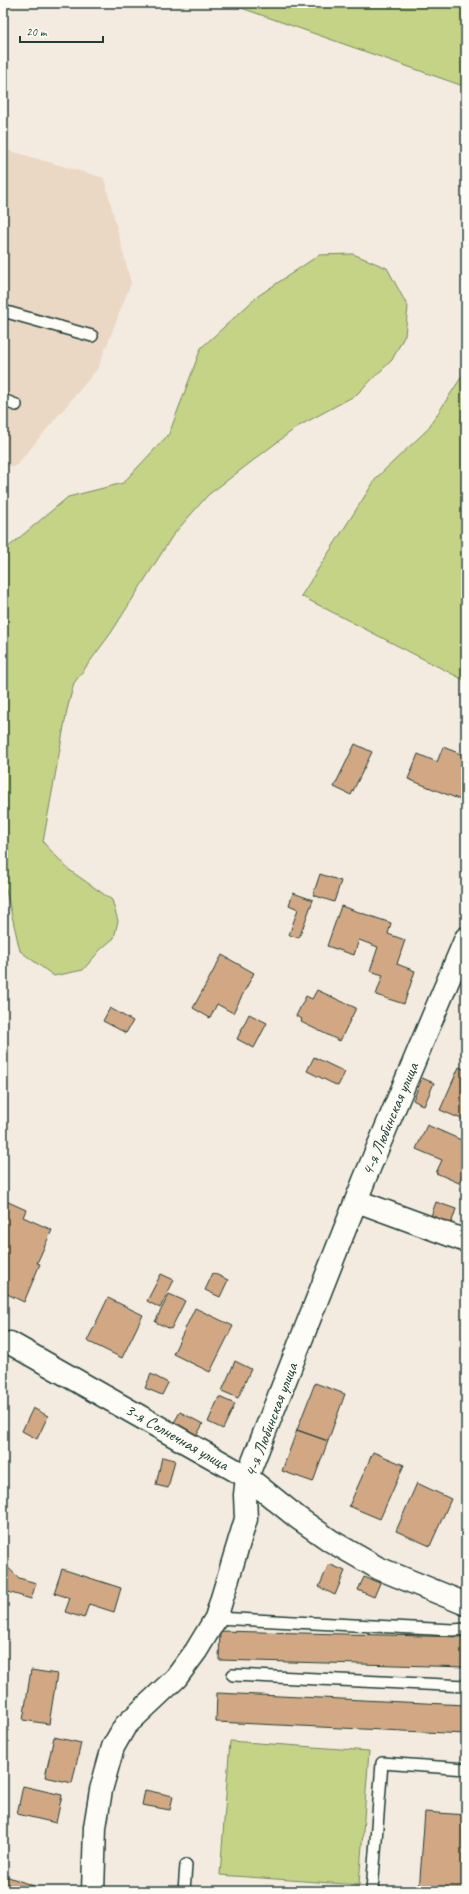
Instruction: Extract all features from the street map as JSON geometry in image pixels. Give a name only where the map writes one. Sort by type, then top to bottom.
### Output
[{"type":"street","name":"4-я Любинская улица","points":[[93,1891],[95,1827],[101,1790],[113,1747],[125,1726],[176,1678],[196,1651],[216,1618],[246,1519],[245,1495],[248,1477],[356,1201],[466,938]]},
{"type":"street","points":[[356,1201],[466,1242]]},
{"type":"street","name":"3-я Солнечная улица","points":[[10,1343],[248,1477],[298,1518],[331,1541],[378,1568],[466,1604]]},
{"type":"lane","points":[[3,311],[92,336]]},
{"type":"lane","points":[[3,400],[16,404]]},
{"type":"lane","points":[[216,1618],[452,1630],[466,1629]]},
{"type":"lane","points":[[234,1675],[466,1686]]},
{"type":"lane","points":[[372,1891],[382,1763],[466,1769]]},
{"type":"lane","points":[[184,1891],[186,1865]]},
{"type":"shaded area","points":[[3,149],[104,178],[131,283],[98,368],[15,467],[3,465]]},
{"type":"green space","points":[[226,3],[466,3],[466,87],[233,5]]},
{"type":"green space","points":[[353,254],[387,268],[408,307],[405,335],[392,360],[356,395],[297,427],[208,495],[173,535],[111,633],[74,683],[67,710],[43,842],[68,869],[112,900],[118,921],[114,938],[101,949],[83,970],[54,976],[20,951],[6,890],[3,883],[3,555],[6,549],[68,497],[123,483],[169,434],[201,348],[258,296],[319,255]]},
{"type":"green space","points":[[466,370],[466,681],[301,596],[377,477],[427,430]]},
{"type":"green space","points":[[230,1741],[369,1751],[359,1885],[220,1875]]},
{"type":"building","points":[[355,744],[372,752],[351,795],[334,787]]},
{"type":"building","points":[[443,747],[466,756],[466,802],[408,779],[418,754],[437,762]]},
{"type":"building","points":[[320,874],[341,881],[334,902],[313,895]]},
{"type":"building","points":[[293,893],[313,900],[299,938],[289,935],[298,909],[289,905]]},
{"type":"building","points":[[341,906],[391,923],[388,934],[405,940],[397,964],[415,971],[404,1004],[376,995],[383,975],[370,971],[378,947],[359,940],[354,955],[327,946]]},
{"type":"building","points":[[222,955],[254,973],[233,1013],[217,1004],[210,1018],[193,1008]]},
{"type":"building","points":[[317,990],[356,1008],[340,1041],[301,1022],[302,1019],[296,1016],[306,996],[312,999]]},
{"type":"building","points":[[110,1008],[133,1021],[126,1033],[103,1021]]},
{"type":"building","points":[[249,1014],[267,1023],[254,1048],[237,1039]]},
{"type":"building","points":[[314,1057],[345,1072],[338,1086],[307,1071]]},
{"type":"building","points":[[459,1067],[466,1070],[466,1121],[440,1110]]},
{"type":"building","points":[[422,1078],[434,1083],[424,1106],[413,1100]]},
{"type":"building","points":[[427,1125],[466,1142],[466,1167],[459,1183],[436,1173],[442,1160],[416,1149]]},
{"type":"building","points":[[6,1201],[26,1210],[23,1217],[52,1230],[37,1263],[40,1264],[24,1302],[3,1292],[3,1208]]},
{"type":"building","points":[[436,1202],[456,1209],[451,1224],[431,1216]]},
{"type":"building","points":[[213,1273],[228,1280],[220,1297],[205,1290]]},
{"type":"building","points":[[161,1274],[174,1280],[160,1308],[147,1301]]},
{"type":"building","points":[[169,1294],[185,1301],[171,1329],[155,1322]]},
{"type":"building","points":[[108,1298],[143,1315],[122,1358],[87,1341]]},
{"type":"building","points":[[195,1308],[233,1326],[210,1372],[173,1354]]},
{"type":"building","points":[[235,1361],[251,1369],[238,1398],[222,1391]]},
{"type":"building","points":[[151,1374],[168,1383],[162,1395],[145,1388]]},
{"type":"building","points":[[315,1383],[345,1394],[328,1441],[297,1430]]},
{"type":"building","points":[[219,1397],[235,1404],[223,1429],[208,1422]]},
{"type":"building","points":[[33,1408],[48,1416],[37,1439],[22,1431]]},
{"type":"building","points":[[180,1412],[203,1424],[195,1438],[172,1426]]},
{"type":"building","points":[[297,1430],[328,1441],[313,1482],[282,1471]]},
{"type":"building","points":[[373,1452],[404,1465],[380,1519],[349,1506]]},
{"type":"building","points":[[162,1457],[175,1460],[168,1488],[156,1485]]},
{"type":"building","points":[[417,1483],[451,1499],[430,1546],[396,1531]]},
{"type":"building","points":[[3,1563],[19,1578],[36,1583],[31,1599],[8,1592],[3,1588]]},
{"type":"building","points":[[329,1564],[345,1571],[335,1595],[319,1587]]},
{"type":"building","points":[[62,1569],[121,1588],[114,1612],[89,1604],[84,1618],[65,1612],[70,1598],[54,1593]]},
{"type":"building","points":[[364,1577],[380,1583],[374,1597],[358,1590]]},
{"type":"building","points":[[220,1631],[466,1637],[466,1667],[219,1660]]},
{"type":"building","points":[[31,1670],[57,1674],[49,1724],[23,1720]]},
{"type":"building","points":[[217,1693],[466,1705],[466,1734],[216,1722]]},
{"type":"building","points":[[54,1737],[81,1743],[72,1783],[45,1777]]},
{"type":"building","points":[[23,1786],[62,1795],[56,1823],[17,1814]]},
{"type":"building","points":[[145,1790],[173,1796],[170,1810],[142,1805]]},
{"type":"building","points":[[425,1812],[466,1815],[466,1891],[419,1891]]},
{"type":"building","points":[[3,1875],[34,1886],[32,1891],[3,1891]]}]
